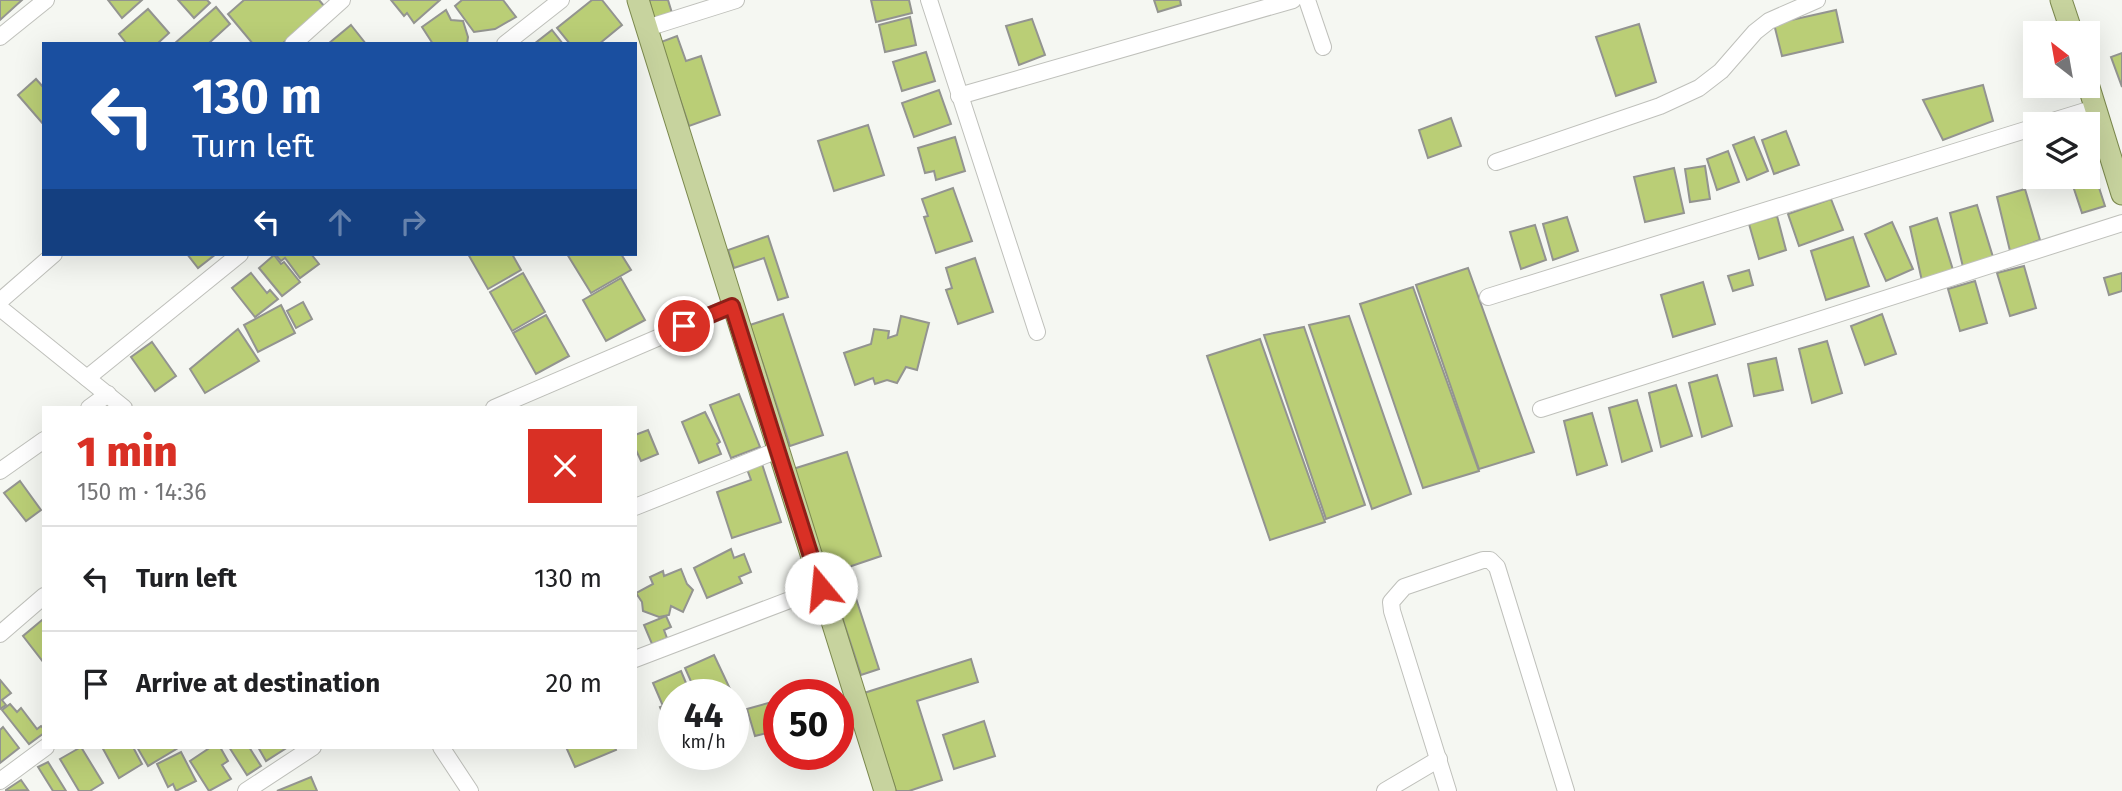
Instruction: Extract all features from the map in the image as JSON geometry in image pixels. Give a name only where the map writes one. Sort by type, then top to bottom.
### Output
[{"type":"main road","points":[[638,0],[885,791]]},
{"type":"main road","points":[[2061,0],[2068,21]]},
{"type":"main road","points":[[2092,98],[2122,194]]},
{"type":"street","points":[[0,37],[46,0]]},
{"type":"street","points":[[295,42],[342,0]]},
{"type":"street","points":[[508,42],[561,0]]},
{"type":"street","points":[[647,28],[736,0]]},
{"type":"street","points":[[929,0],[1037,332]]},
{"type":"street","points":[[959,96],[1293,0]]},
{"type":"street","points":[[1307,0],[1323,47]]},
{"type":"street","points":[[1496,162],[1660,106],[1699,88],[1721,71],[1755,32],[1769,21],[1817,0]]},
{"type":"street","points":[[2082,112],[2095,108]]},
{"type":"street","points":[[1488,297],[2023,131]]},
{"type":"street","points":[[1541,409],[2122,223]]},
{"type":"street","points":[[0,301],[52,256]]},
{"type":"street","points":[[87,378],[238,256]]},
{"type":"street","points":[[499,406],[732,306]]},
{"type":"street","points":[[0,308],[122,406]]},
{"type":"street","points":[[92,406],[108,394]]},
{"type":"street","points":[[0,471],[42,441]]},
{"type":"street","points":[[637,507],[778,450]]},
{"type":"street","points":[[1448,791],[1391,602],[1404,587],[1483,560],[1490,560],[1497,567],[1566,791]]},
{"type":"street","points":[[637,658],[821,588]]},
{"type":"street","points":[[0,634],[42,598]]},
{"type":"street","points":[[0,781],[43,749]]},
{"type":"street","points":[[246,791],[310,749]]},
{"type":"street","points":[[442,749],[470,791]]},
{"type":"street","points":[[1385,791],[1439,759]]},
{"type":"building","points":[[0,0],[22,0],[0,20]]},
{"type":"building","points":[[108,0],[142,0],[122,18]]},
{"type":"building","points":[[178,0],[207,0],[210,3],[194,18]]},
{"type":"building","points":[[244,0],[319,0],[325,7],[284,42],[251,42],[228,14]]},
{"type":"building","points":[[391,0],[440,0],[414,23],[407,13],[404,16]]},
{"type":"building","points":[[462,0],[503,0],[516,17],[495,29],[474,32],[455,6]]},
{"type":"building","points":[[592,0],[602,0],[622,25],[601,42],[568,42],[557,28]]},
{"type":"building","points":[[649,0],[668,0],[672,13],[654,18]]},
{"type":"building","points":[[871,0],[909,0],[912,13],[876,22]]},
{"type":"building","points":[[1154,0],[1180,0],[1181,5],[1158,12]]},
{"type":"building","points":[[216,7],[230,24],[210,42],[176,42]]},
{"type":"building","points":[[148,9],[169,33],[159,42],[125,42],[119,34]]},
{"type":"building","points":[[446,10],[451,20],[463,21],[467,42],[432,42],[422,27]]},
{"type":"building","points":[[1836,10],[1843,42],[1782,56],[1774,24]]},
{"type":"building","points":[[910,17],[916,45],[885,52],[879,25]]},
{"type":"building","points":[[1032,19],[1045,55],[1019,65],[1006,26]]},
{"type":"building","points":[[1639,24],[1656,82],[1616,96],[1596,37]]},
{"type":"building","points":[[351,25],[364,42],[330,42]]},
{"type":"building","points":[[552,30],[561,42],[537,42]]},
{"type":"building","points":[[677,36],[686,61],[701,56],[720,115],[689,126],[661,42]]},
{"type":"building","points":[[926,52],[935,81],[902,91],[893,62]]},
{"type":"building","points":[[2122,53],[2122,87],[2111,57]]},
{"type":"building","points":[[36,79],[42,86],[42,123],[18,95]]},
{"type":"building","points":[[1983,85],[1993,121],[1943,140],[1923,100]]},
{"type":"building","points":[[939,90],[951,124],[914,137],[902,103]]},
{"type":"building","points":[[1451,118],[1461,146],[1428,158],[1419,130]]},
{"type":"building","points":[[868,125],[884,175],[834,191],[818,141]]},
{"type":"building","points":[[1786,131],[1799,165],[1774,174],[1762,140]]},
{"type":"building","points":[[955,137],[965,171],[936,180],[934,171],[925,173],[918,148]]},
{"type":"building","points":[[1754,137],[1768,171],[1747,180],[1733,145]]},
{"type":"building","points":[[1728,151],[1739,182],[1717,190],[1707,159]]},
{"type":"building","points":[[1705,166],[1710,199],[1690,202],[1685,169]]},
{"type":"building","points":[[1674,168],[1684,213],[1645,222],[1634,177]]},
{"type":"building","points":[[953,188],[972,241],[936,253],[924,217],[928,216],[922,199]]},
{"type":"building","points":[[2025,189],[2040,240],[2010,251],[1997,197]]},
{"type":"building","points":[[2074,189],[2099,189],[2105,206],[2082,213]]},
{"type":"building","points":[[1831,199],[1843,230],[1799,246],[1788,214]]},
{"type":"building","points":[[1977,205],[1993,257],[1963,267],[1950,213]]},
{"type":"building","points":[[1777,216],[1786,250],[1759,259],[1749,224]]},
{"type":"building","points":[[1567,217],[1578,251],[1553,260],[1543,224]]},
{"type":"building","points":[[1937,218],[1953,270],[1922,281],[1910,227]]},
{"type":"building","points":[[1892,222],[1913,269],[1886,281],[1865,234]]},
{"type":"building","points":[[1535,225],[1546,260],[1521,269],[1510,232]]},
{"type":"building","points":[[768,236],[788,297],[778,300],[764,258],[734,268],[728,250]]},
{"type":"building","points":[[1853,237],[1869,286],[1826,300],[1811,251]]},
{"type":"building","points":[[189,256],[213,256],[198,268]]},
{"type":"building","points":[[275,256],[281,264],[284,262],[300,282],[282,296],[259,268]]},
{"type":"building","points":[[277,256],[313,256],[319,264],[300,278],[285,258],[281,261]]},
{"type":"building","points":[[469,256],[513,256],[521,270],[488,289]]},
{"type":"building","points":[[568,256],[622,256],[631,270],[591,293]]},
{"type":"building","points":[[975,258],[993,312],[958,324],[946,290],[952,288],[946,268]]},
{"type":"building","points":[[2024,266],[2036,308],[2010,316],[1997,273]]},
{"type":"building","points":[[1468,268],[1534,452],[1479,469],[1416,285]]},
{"type":"building","points":[[1749,270],[1753,285],[1733,291],[1728,276]]},
{"type":"building","points":[[251,273],[267,293],[270,290],[278,299],[255,317],[232,288]]},
{"type":"building","points":[[523,273],[545,312],[512,331],[490,292]]},
{"type":"building","points":[[2122,273],[2122,291],[2109,295],[2104,278]]},
{"type":"building","points":[[621,278],[645,320],[606,341],[583,300]]},
{"type":"building","points":[[1975,281],[1987,323],[1960,331],[1948,289]]},
{"type":"building","points":[[1703,282],[1715,324],[1673,337],[1661,295]]},
{"type":"building","points":[[1413,287],[1479,471],[1423,488],[1360,304]]},
{"type":"building","points":[[303,302],[312,319],[296,328],[287,311]]},
{"type":"building","points":[[281,305],[295,333],[258,352],[244,325]]},
{"type":"building","points":[[783,314],[823,435],[790,446],[750,325]]},
{"type":"building","points":[[1882,314],[1896,354],[1865,365],[1851,326]]},
{"type":"building","points":[[546,315],[569,356],[536,374],[513,333]]},
{"type":"building","points":[[901,316],[929,323],[917,370],[906,367],[897,383],[887,380],[875,384],[873,378],[855,385],[844,353],[871,344],[874,329],[889,331],[888,338],[897,335]]},
{"type":"building","points":[[1349,316],[1411,494],[1372,509],[1309,325]]},
{"type":"building","points":[[1304,327],[1365,505],[1326,519],[1264,335]]},
{"type":"building","points":[[238,329],[259,361],[205,393],[190,369]]},
{"type":"building","points":[[1260,339],[1325,522],[1270,540],[1207,356]]},
{"type":"building","points":[[1827,341],[1842,393],[1812,403],[1799,349]]},
{"type":"building","points":[[152,342],[176,376],[155,391],[131,357]]},
{"type":"building","points":[[1776,358],[1783,390],[1754,396],[1748,364]]},
{"type":"building","points":[[1717,375],[1732,426],[1702,437],[1689,383]]},
{"type":"building","points":[[1676,385],[1692,436],[1661,447],[1649,393]]},
{"type":"building","points":[[739,394],[760,447],[731,458],[710,405]]},
{"type":"building","points":[[1637,400],[1652,451],[1622,462],[1609,408]]},
{"type":"building","points":[[705,412],[720,442],[717,444],[721,454],[699,463],[682,422]]},
{"type":"building","points":[[1592,413],[1607,465],[1577,475],[1564,421]]},
{"type":"building","points":[[648,430],[658,454],[641,461],[637,452],[637,434]]},
{"type":"building","points":[[847,452],[881,556],[828,574],[793,469]]},
{"type":"building","points":[[762,464],[781,522],[732,538],[717,492],[751,480],[747,469]]},
{"type":"building","points":[[20,481],[41,510],[26,521],[4,493]]},
{"type":"building","points":[[731,549],[734,558],[744,554],[751,572],[739,577],[742,583],[707,598],[694,568]]},
{"type":"building","points":[[681,569],[687,584],[693,590],[683,612],[671,606],[669,615],[659,617],[643,611],[637,592],[653,584],[650,577],[663,571],[664,576]]},
{"type":"building","points":[[848,574],[879,669],[861,675],[830,580]]},
{"type":"building","points":[[666,616],[671,627],[664,630],[667,638],[652,644],[644,625]]},
{"type":"building","points":[[42,620],[42,660],[23,636]]},
{"type":"building","points":[[714,655],[725,679],[690,679],[685,668]]},
{"type":"building","points":[[971,659],[978,682],[917,701],[942,780],[909,791],[896,791],[864,693]]},
{"type":"building","points":[[681,671],[684,679],[662,679]]},
{"type":"building","points":[[0,680],[11,693],[2,700],[6,705],[0,709]]},
{"type":"building","points":[[658,681],[658,694],[653,683]]},
{"type":"building","points":[[10,704],[17,712],[21,708],[37,729],[42,727],[42,734],[29,744],[2,710]]},
{"type":"building","points":[[763,704],[763,734],[755,736],[749,708]]},
{"type":"building","points":[[984,721],[995,756],[954,769],[943,735]]},
{"type":"building","points":[[3,727],[19,748],[0,763],[0,730]]},
{"type":"building","points":[[82,749],[103,783],[90,791],[79,791],[60,759]]},
{"type":"building","points":[[103,749],[134,749],[142,764],[119,778]]},
{"type":"building","points":[[138,749],[176,749],[148,766]]},
{"type":"building","points":[[208,749],[221,749],[228,761],[222,765],[231,779],[209,791],[190,761]]},
{"type":"building","points":[[230,749],[250,749],[261,766],[247,775]]},
{"type":"building","points":[[259,749],[285,749],[266,761]]},
{"type":"building","points":[[567,749],[616,749],[616,750],[575,767]]},
{"type":"building","points":[[181,752],[196,781],[176,791],[173,784],[168,787],[157,764]]},
{"type":"building","points":[[48,762],[66,791],[53,791],[38,767]]},
{"type":"building","points":[[311,777],[317,791],[277,791]]},
{"type":"building","points":[[21,780],[28,790],[6,791],[6,790]]},
{"type":"route","points":[[684,326],[732,306],[821,588]]}]
